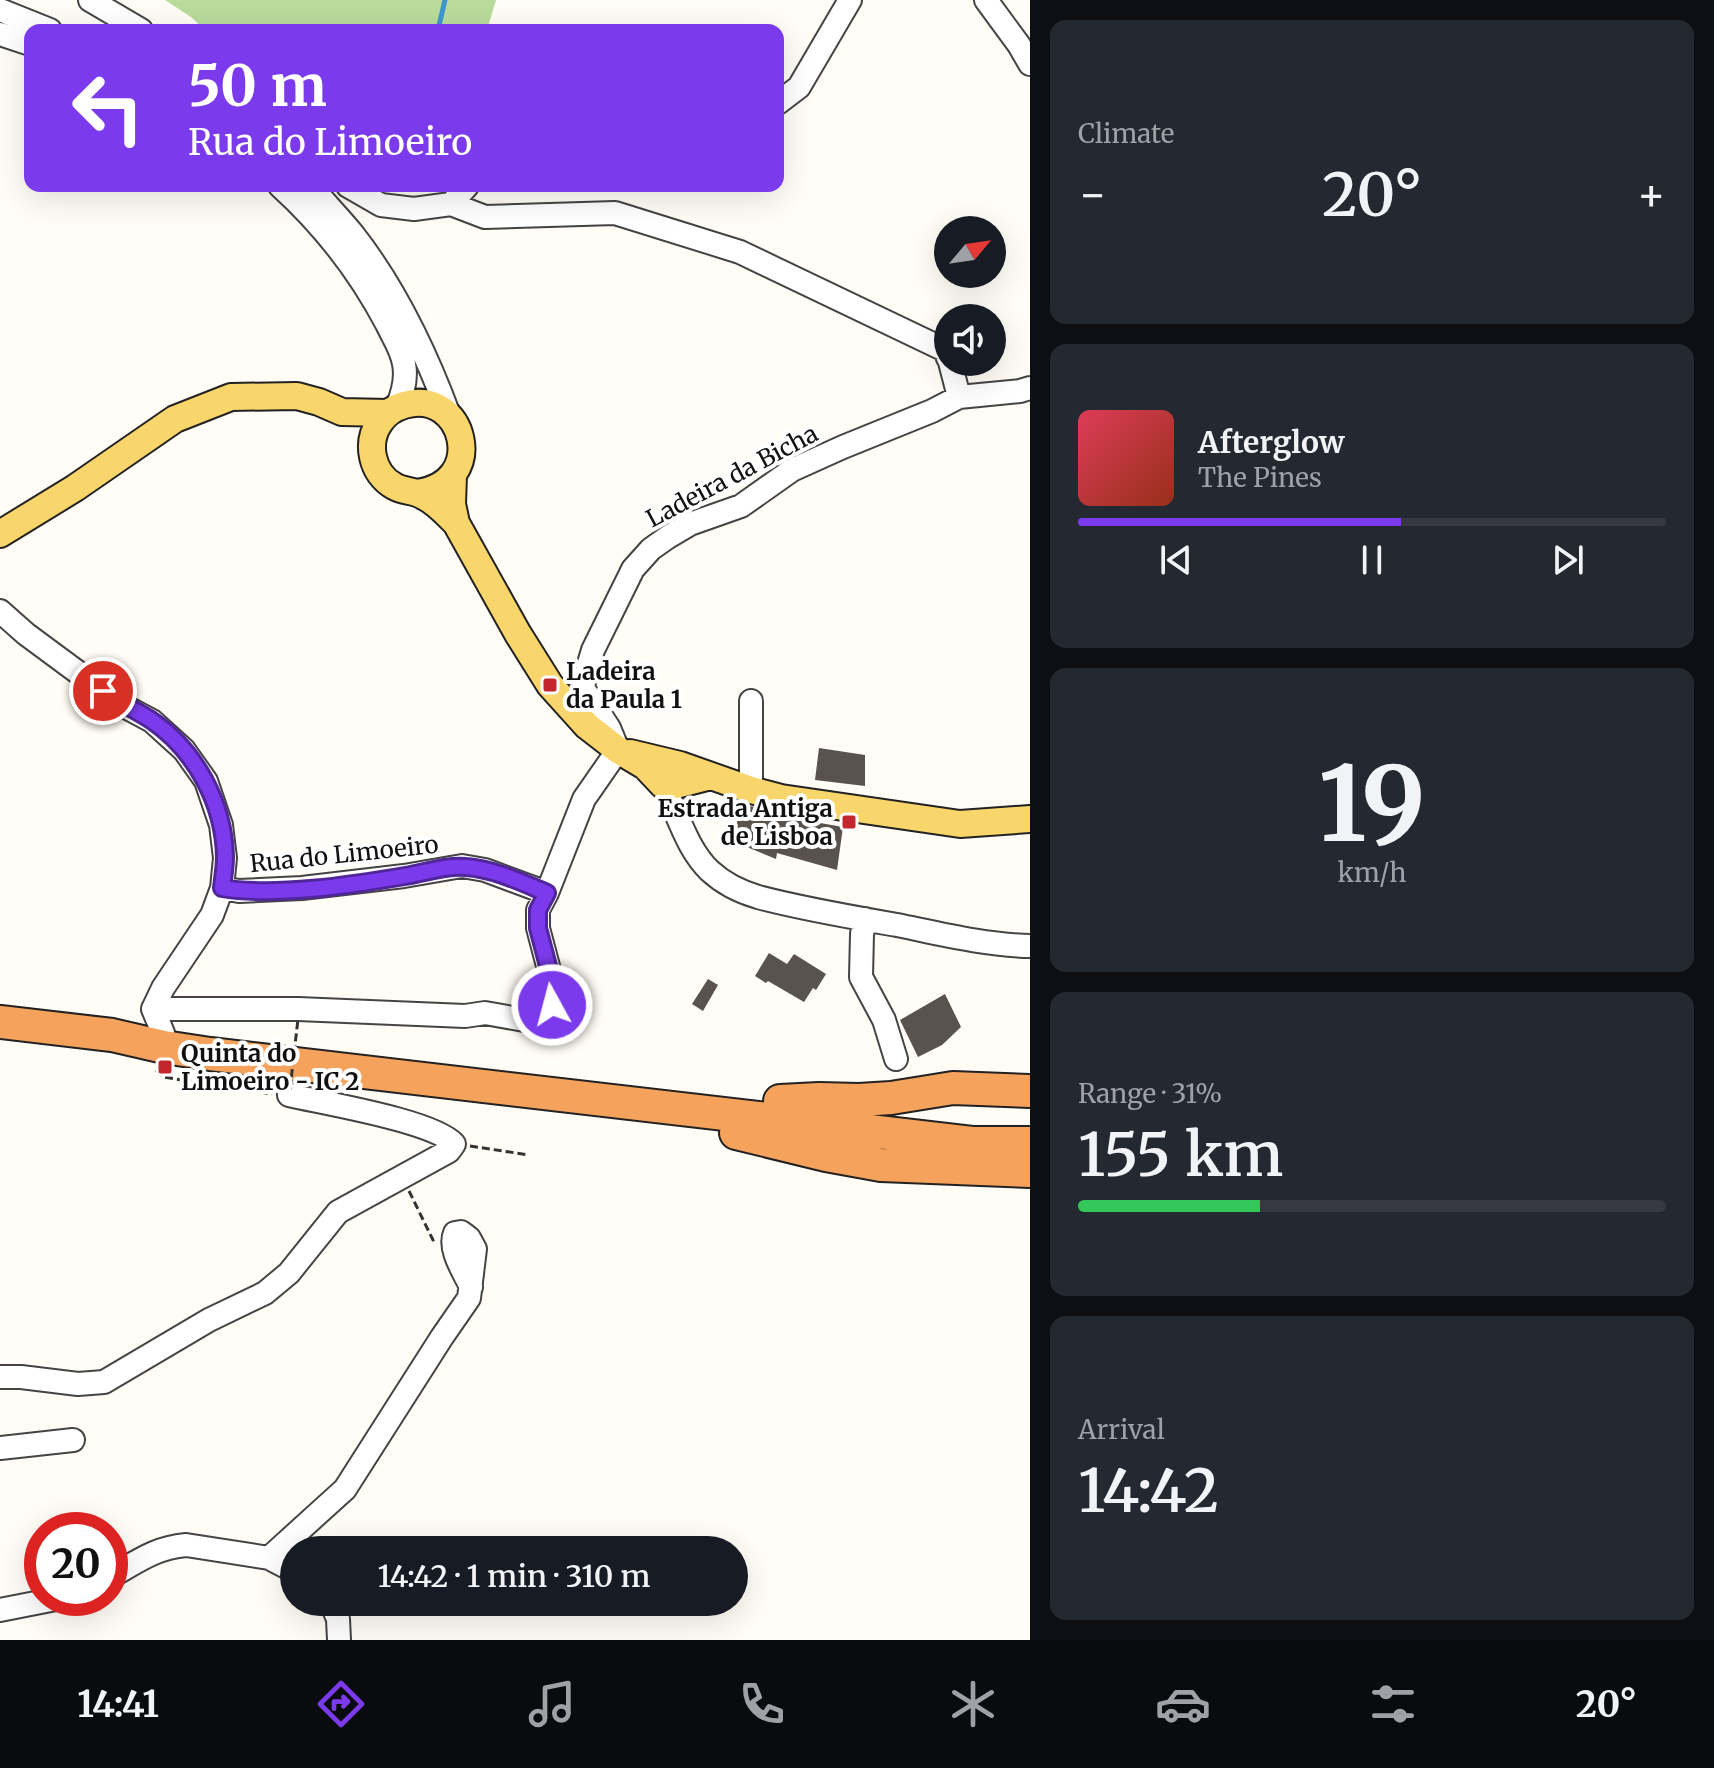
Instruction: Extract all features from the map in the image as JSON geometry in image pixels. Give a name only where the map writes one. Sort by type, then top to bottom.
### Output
[{"type":"highway","points":[[112,1035],[158,1021],[415,1062],[627,1081],[969,1122],[1030,1120]]},
{"type":"highway","points":[[0,1022],[112,1035],[210,1054],[649,1106],[972,1143],[1030,1143]]},
{"type":"highway","points":[[780,1101],[891,1098],[953,1088],[1030,1091]]},
{"type":"highway","points":[[649,1106],[708,1127],[850,1160],[910,1167],[1030,1171]]},
{"type":"main road","points":[[0,534],[75,488],[175,419],[231,397],[297,396],[319,402],[342,412],[356,425],[372,452]]},
{"type":"main road","points":[[342,412],[392,410],[411,403],[424,403],[438,407],[449,415],[457,426],[462,451],[453,475],[437,488],[417,493],[404,491],[382,477],[375,465],[373,438],[378,424],[392,410]]},
{"type":"main road","points":[[453,475],[452,504],[456,523]]},
{"type":"main road","points":[[417,493],[442,509],[456,523],[550,685],[587,726],[645,766],[663,785],[707,778]]},
{"type":"main road","points":[[618,750],[680,765],[707,778],[781,798],[960,824],[1030,819]]},
{"type":"street","points":[[90,0],[131,24]]},
{"type":"street","points":[[784,98],[799,87],[850,0]]},
{"type":"street","points":[[986,0],[1030,64]]},
{"type":"street","points":[[0,10],[35,24]]},
{"type":"street","points":[[0,34],[24,42]]},
{"type":"street","points":[[287,192],[338,248],[377,305],[397,344],[404,362],[405,380],[392,410]]},
{"type":"street","points":[[316,192],[353,235],[394,296],[430,365],[449,415]]},
{"type":"street","points":[[358,192],[381,205],[414,209],[451,204],[485,217],[615,213],[740,252],[934,345]]},
{"type":"street","points":[[451,204],[462,192]]},
{"type":"street","points":[[953,376],[959,397],[1030,388]]},
{"type":"street","name":"Ladeira da Bicha","points":[[618,750],[609,728],[583,688],[593,650],[633,569],[651,549],[690,524],[741,506],[792,470],[959,397]]},
{"type":"street","points":[[0,611],[122,705],[152,721],[184,750],[206,781],[221,825],[225,858],[222,888],[212,915],[163,988],[158,1021],[298,1014],[465,1016],[485,1013],[530,1021],[542,1019],[552,1005],[553,985],[538,928],[538,910],[584,799],[618,750]]},
{"type":"street","points":[[751,701],[751,790]]},
{"type":"street","points":[[680,765],[667,776],[663,785],[690,843],[709,870],[732,887],[757,897],[865,919],[977,941],[1030,946]]},
{"type":"street","points":[[677,815],[687,798],[707,778]]},
{"type":"street","name":"Rua do Limoeiro","points":[[222,888],[239,891],[302,888],[379,880],[462,866],[485,870],[547,893]]},
{"type":"street","points":[[865,919],[861,977],[884,1020],[896,1059]]},
{"type":"street","points":[[0,1377],[78,1384],[104,1382],[209,1320],[265,1293],[289,1273],[338,1212],[449,1151],[454,1144],[448,1137],[408,1122],[290,1092]]},
{"type":"street","points":[[269,1558],[345,1489],[469,1298],[475,1249],[461,1232],[442,1239]]},
{"type":"street","points":[[0,1448],[73,1440]]},
{"type":"street","points":[[128,1567],[156,1551],[186,1545],[269,1558],[280,1564]]},
{"type":"street","points":[[0,1610],[24,1605]]},
{"type":"street","points":[[337,1616],[339,1640]]},
{"type":"path","points":[[149,1064],[163,1077],[257,1092],[290,1092],[298,1014]]},
{"type":"path","points":[[454,1144],[529,1155]]},
{"type":"path","points":[[402,1177],[442,1239]]},
{"type":"green space","points":[[165,0],[496,0],[489,24],[199,24]]},
{"type":"building","points":[[819,748],[865,755],[865,786],[815,780]]},
{"type":"building","points":[[742,804],[786,817],[843,827],[837,870],[777,853],[776,859],[732,841]]},
{"type":"building","points":[[769,953],[787,964],[794,954],[826,974],[804,1002],[755,976]]},
{"type":"building","points":[[708,979],[718,985],[703,1011],[692,1004]]},
{"type":"building","points":[[945,994],[961,1027],[942,1045],[918,1057],[900,1020]]},
{"type":"waterway","points":[[439,24],[445,0]]},
{"type":"place","name":"Ladeira da Paula 1","points":[[550,685]]},
{"type":"place","name":"Estrada Antiga de Lisboa","points":[[849,822]]},
{"type":"place","name":"Quinta do Limoeiro - IC 2","points":[[165,1067]]},
{"type":"route","points":[[103,691],[152,721],[184,750],[206,781],[221,825],[225,858],[222,888],[239,891],[302,888],[379,880],[462,866],[506,877],[547,893],[538,910],[538,928],[553,985],[552,1005]]}]
